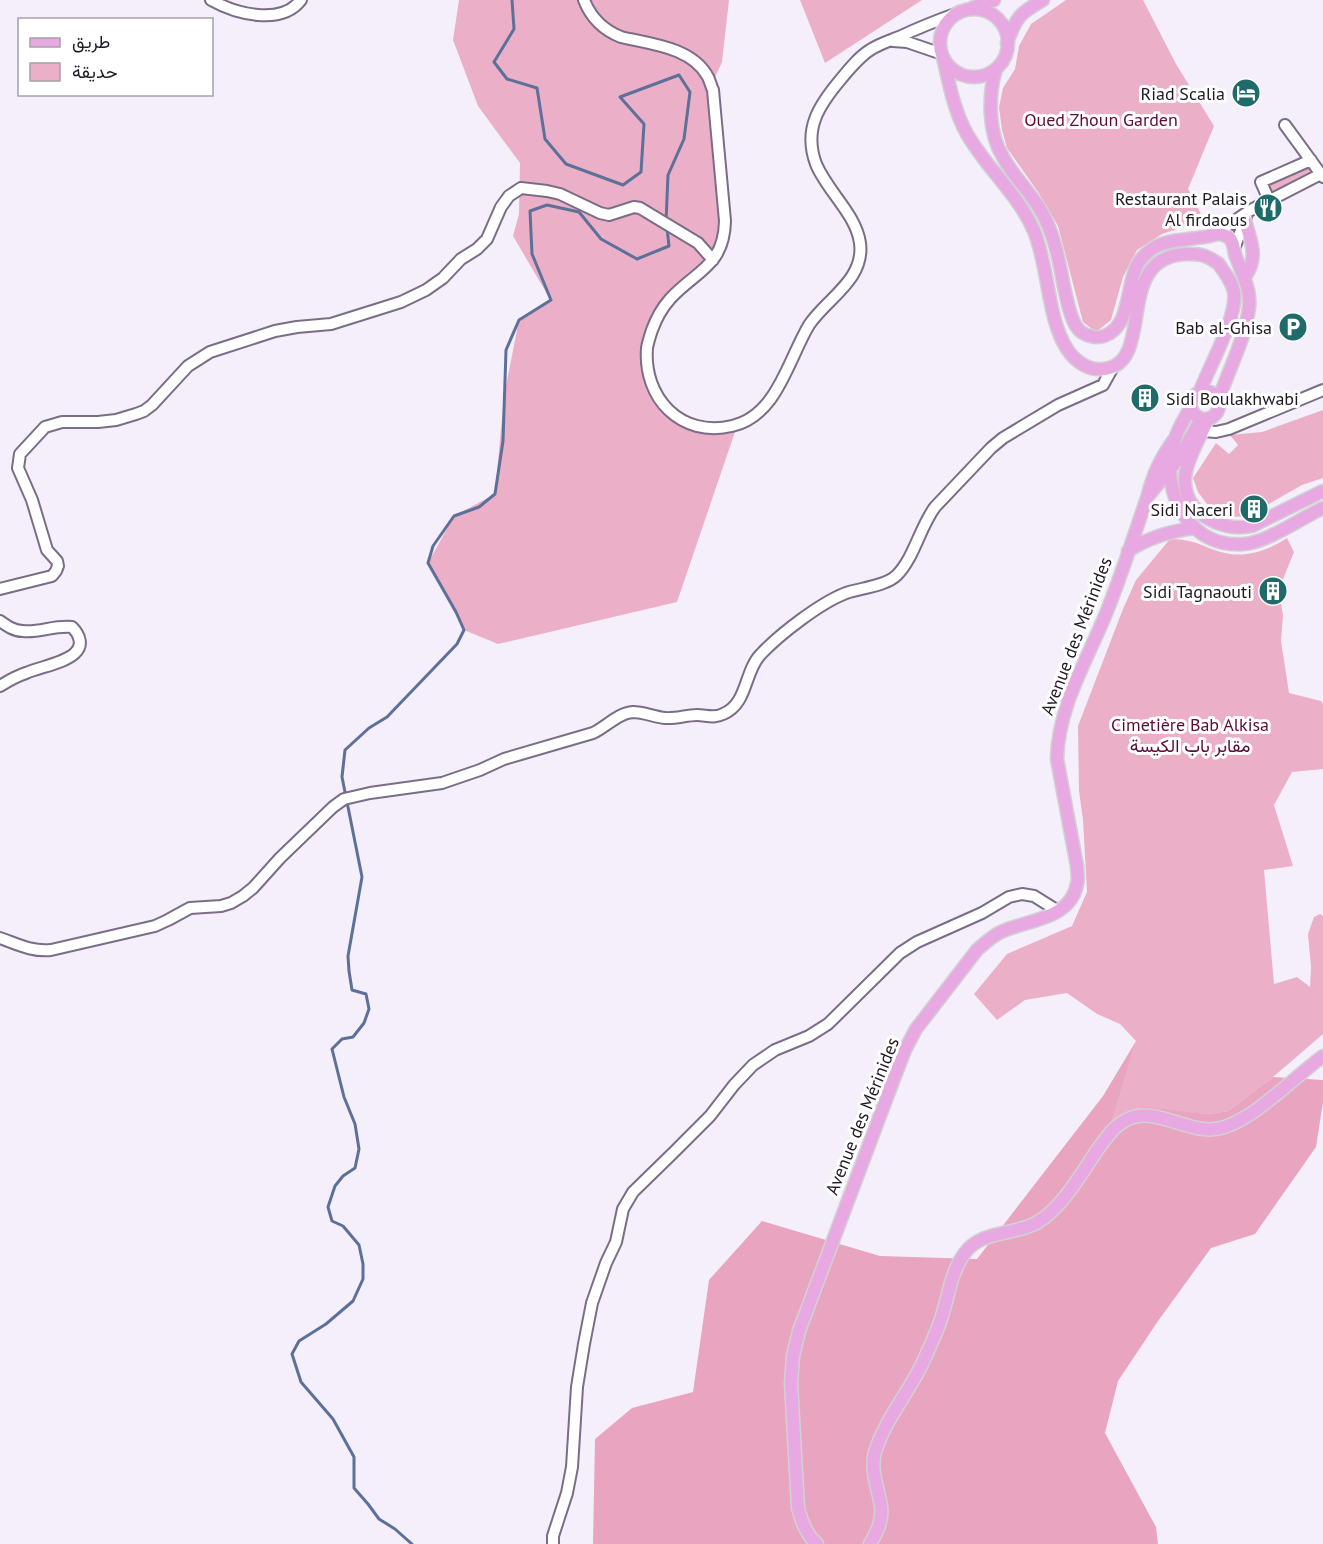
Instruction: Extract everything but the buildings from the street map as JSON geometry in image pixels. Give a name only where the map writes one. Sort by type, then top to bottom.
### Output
[{"type":"main road","points":[[993,0],[961,12],[948,21],[943,29],[940,42],[942,56],[952,96],[964,128],[973,144],[1018,202],[1035,235],[1044,262],[1058,327],[1066,348],[1084,366],[1101,369],[1113,367],[1122,360],[1128,348],[1144,282],[1150,269],[1158,261],[1172,256],[1189,254],[1213,260],[1231,283],[1235,305],[1200,391],[1192,399],[1191,407],[1175,438],[1170,471],[1171,485],[1177,505],[1185,518],[1204,535],[1222,543],[1242,545],[1264,539],[1323,508]]},
{"type":"main road","points":[[1043,0],[1028,8],[1017,19],[1004,57],[996,69],[992,83],[991,103],[995,138],[1003,158],[1045,217],[1056,249],[1071,314],[1077,327],[1095,337],[1106,335],[1116,328],[1123,315],[1138,264],[1149,251],[1171,242],[1219,234],[1227,236],[1232,241],[1249,296],[1248,314],[1238,351],[1219,399],[1218,410],[1204,423],[1170,471],[1147,498]]},
{"type":"main road","points":[[961,12],[979,10],[994,16],[1004,28],[1007,44]]},
{"type":"main road","points":[[942,56],[953,70],[968,76],[981,76],[996,69]]},
{"type":"main road","points":[[1245,277],[1252,266],[1253,259],[1247,216]]},
{"type":"main road","points":[[1200,391],[1211,391],[1219,399]]},
{"type":"main road","points":[[1191,407],[1204,423]]},
{"type":"main road","points":[[1204,423],[1186,470],[1186,486],[1194,506],[1214,523],[1229,527],[1252,526],[1323,491]]},
{"type":"main road","name":"Avenue des Mérinides","points":[[818,1544],[803,1526],[798,1508],[791,1383],[793,1356],[800,1331],[884,1103],[916,1029],[977,950],[988,940],[1000,932],[1048,917],[1068,903],[1074,894],[1078,883],[1077,866],[1057,759],[1057,740],[1061,721],[1107,610],[1157,466],[1175,438]]},
{"type":"main road","points":[[1128,551],[1153,537],[1195,528]]},
{"type":"main road","points":[[870,1544],[880,1520],[881,1508],[874,1475],[874,1454],[885,1428],[919,1371],[934,1338],[952,1277],[965,1252],[977,1242],[994,1234],[1015,1232],[1037,1223],[1050,1213],[1064,1198],[1109,1134],[1127,1119],[1156,1116],[1199,1130],[1231,1125],[1250,1115],[1323,1056]]},
{"type":"street","points":[[212,0],[235,10],[256,15],[281,14],[290,10],[301,0]]},
{"type":"street","points":[[584,0],[590,13],[604,29],[621,37],[678,51],[690,57],[708,76],[713,90],[725,221],[720,250],[698,275],[668,300],[656,321],[647,346],[651,381],[666,409],[682,420],[715,429],[738,425],[756,415],[764,407],[780,384],[815,317],[845,286],[855,271],[859,259],[860,243],[855,227],[817,166],[810,140],[812,126],[820,107],[828,94],[867,52],[961,12]]},
{"type":"street","points":[[887,42],[907,42],[942,56]]},
{"type":"street","points":[[1213,235],[1247,216],[1269,200],[1322,175],[1285,125]]},
{"type":"street","points":[[1269,200],[1261,182],[1311,160]]},
{"type":"street","points":[[0,589],[52,576],[58,566],[57,561],[47,550],[32,501],[18,468],[20,454],[45,427],[62,422],[116,420],[136,414],[152,405],[188,366],[210,352],[275,331],[331,324],[401,302],[426,291],[487,239],[509,196],[521,188],[539,189],[560,195],[609,215],[634,207],[640,208],[702,246],[713,260]]},
{"type":"street","points":[[1234,250],[1247,216]]},
{"type":"street","points":[[0,938],[32,950],[51,950],[155,926],[196,906],[213,908],[231,903],[253,888],[280,858],[333,807],[348,798],[442,783],[504,759],[593,733],[626,713],[634,712],[666,718],[690,715],[711,717],[727,713],[741,698],[753,663],[760,654],[806,616],[830,600],[896,576],[905,566],[927,516],[991,448],[1003,438],[1058,405],[1103,385],[1113,367]]},
{"type":"street","points":[[1204,423],[1216,432],[1228,429],[1323,390]]},
{"type":"street","points":[[0,621],[24,632],[63,626],[72,627],[80,637],[80,646],[67,658],[26,673],[0,686]]},
{"type":"street","points":[[553,1544],[553,1536],[567,1492],[572,1467],[577,1387],[592,1303],[616,1242],[623,1209],[633,1192],[710,1116],[753,1065],[775,1050],[809,1036],[828,1024],[900,953],[917,942],[982,913],[1009,897],[1022,894],[1034,896],[1058,911]]},
{"type":"green space","points":[[459,0],[729,0],[722,62],[710,88],[724,220],[703,271],[658,315],[642,374],[673,419],[737,426],[677,602],[498,644],[464,630],[428,563],[454,516],[495,494],[504,396],[519,320],[550,299],[513,236],[519,214],[520,163],[478,106],[453,40]]},
{"type":"green space","points":[[800,0],[922,0],[825,63]]},
{"type":"green space","name":"Oued Zhoun Garden","points":[[1066,0],[1143,0],[1176,64],[1214,126],[1188,189],[1204,220],[1162,234],[1137,250],[1123,277],[1111,320],[1096,332],[1083,322],[1058,226],[1038,192],[1007,148],[999,107],[1003,88],[1015,69],[1019,46],[1031,24]]},
{"type":"green space","points":[[1314,158],[1323,170],[1270,199],[1261,181]]},
{"type":"green space","points":[[1323,410],[1323,478],[1302,485],[1248,516],[1233,517],[1218,513],[1198,492],[1193,478],[1216,443],[1229,454],[1238,445],[1230,435],[1262,432]]},
{"type":"green space","name":"Cimetière Bab Alkisa مقابر باب الكيسة","points":[[1287,538],[1294,552],[1279,589],[1283,616],[1281,641],[1289,693],[1321,701],[1323,704],[1323,769],[1292,772],[1274,805],[1293,866],[1264,870],[1274,984],[1297,977],[1310,987],[1308,934],[1314,917],[1320,914],[1323,916],[1323,1034],[1273,1077],[1228,1111],[1208,1114],[1185,1112],[1110,1122],[1136,1041],[1120,1024],[1097,1014],[1067,993],[1025,1000],[997,1020],[974,994],[1007,954],[1072,926],[1087,892],[1079,791],[1078,726],[1136,580],[1170,539],[1197,543],[1221,552],[1249,554],[1273,546]]},
{"type":"shaded area","points":[[1136,1041],[1111,1122],[1143,1107],[1208,1114],[1228,1111],[1273,1077],[1323,1080],[1323,1102],[1316,1147],[1255,1234],[1211,1248],[1118,1381],[1105,1433],[1156,1527],[1158,1544],[593,1544],[595,1439],[632,1408],[693,1392],[709,1280],[762,1221],[880,1256],[977,1259],[1103,1096]]},
{"type":"waterway","points":[[512,0],[514,29],[494,62],[507,79],[537,88],[545,139],[566,164],[623,185],[641,172],[644,124],[620,97],[679,75],[690,92],[684,139],[668,175],[666,222]]},
{"type":"waterway","points":[[412,1544],[379,1519],[354,1488],[354,1457],[333,1419],[301,1382],[292,1354],[299,1341],[326,1324],[353,1301],[363,1279],[359,1245],[343,1226],[332,1221],[328,1207],[335,1186],[343,1176],[355,1168],[359,1149],[355,1124],[344,1097],[332,1049],[342,1039],[353,1037],[364,1023],[369,1009],[366,994],[352,990],[349,971],[348,956],[362,877],[342,777],[345,750],[369,728],[387,717],[457,644],[464,630],[428,563],[433,546],[454,516],[479,507],[495,494],[503,441],[506,350],[519,320],[551,300],[532,254],[530,211],[547,205],[579,212],[601,239],[637,259],[669,246],[667,228]]},
{"type":"place","name":"Riad Scalia","points":[[1246,93]]},
{"type":"place","name":"Restaurant Palais Al firdaous","points":[[1268,208]]},
{"type":"place","name":"Bab al-Ghisa","points":[[1293,327]]},
{"type":"place","name":"Sidi Boulakhwabi","points":[[1145,398]]},
{"type":"place","name":"Sidi Naceri","points":[[1254,509]]},
{"type":"place","name":"Sidi Tagnaouti","points":[[1273,591]]}]
